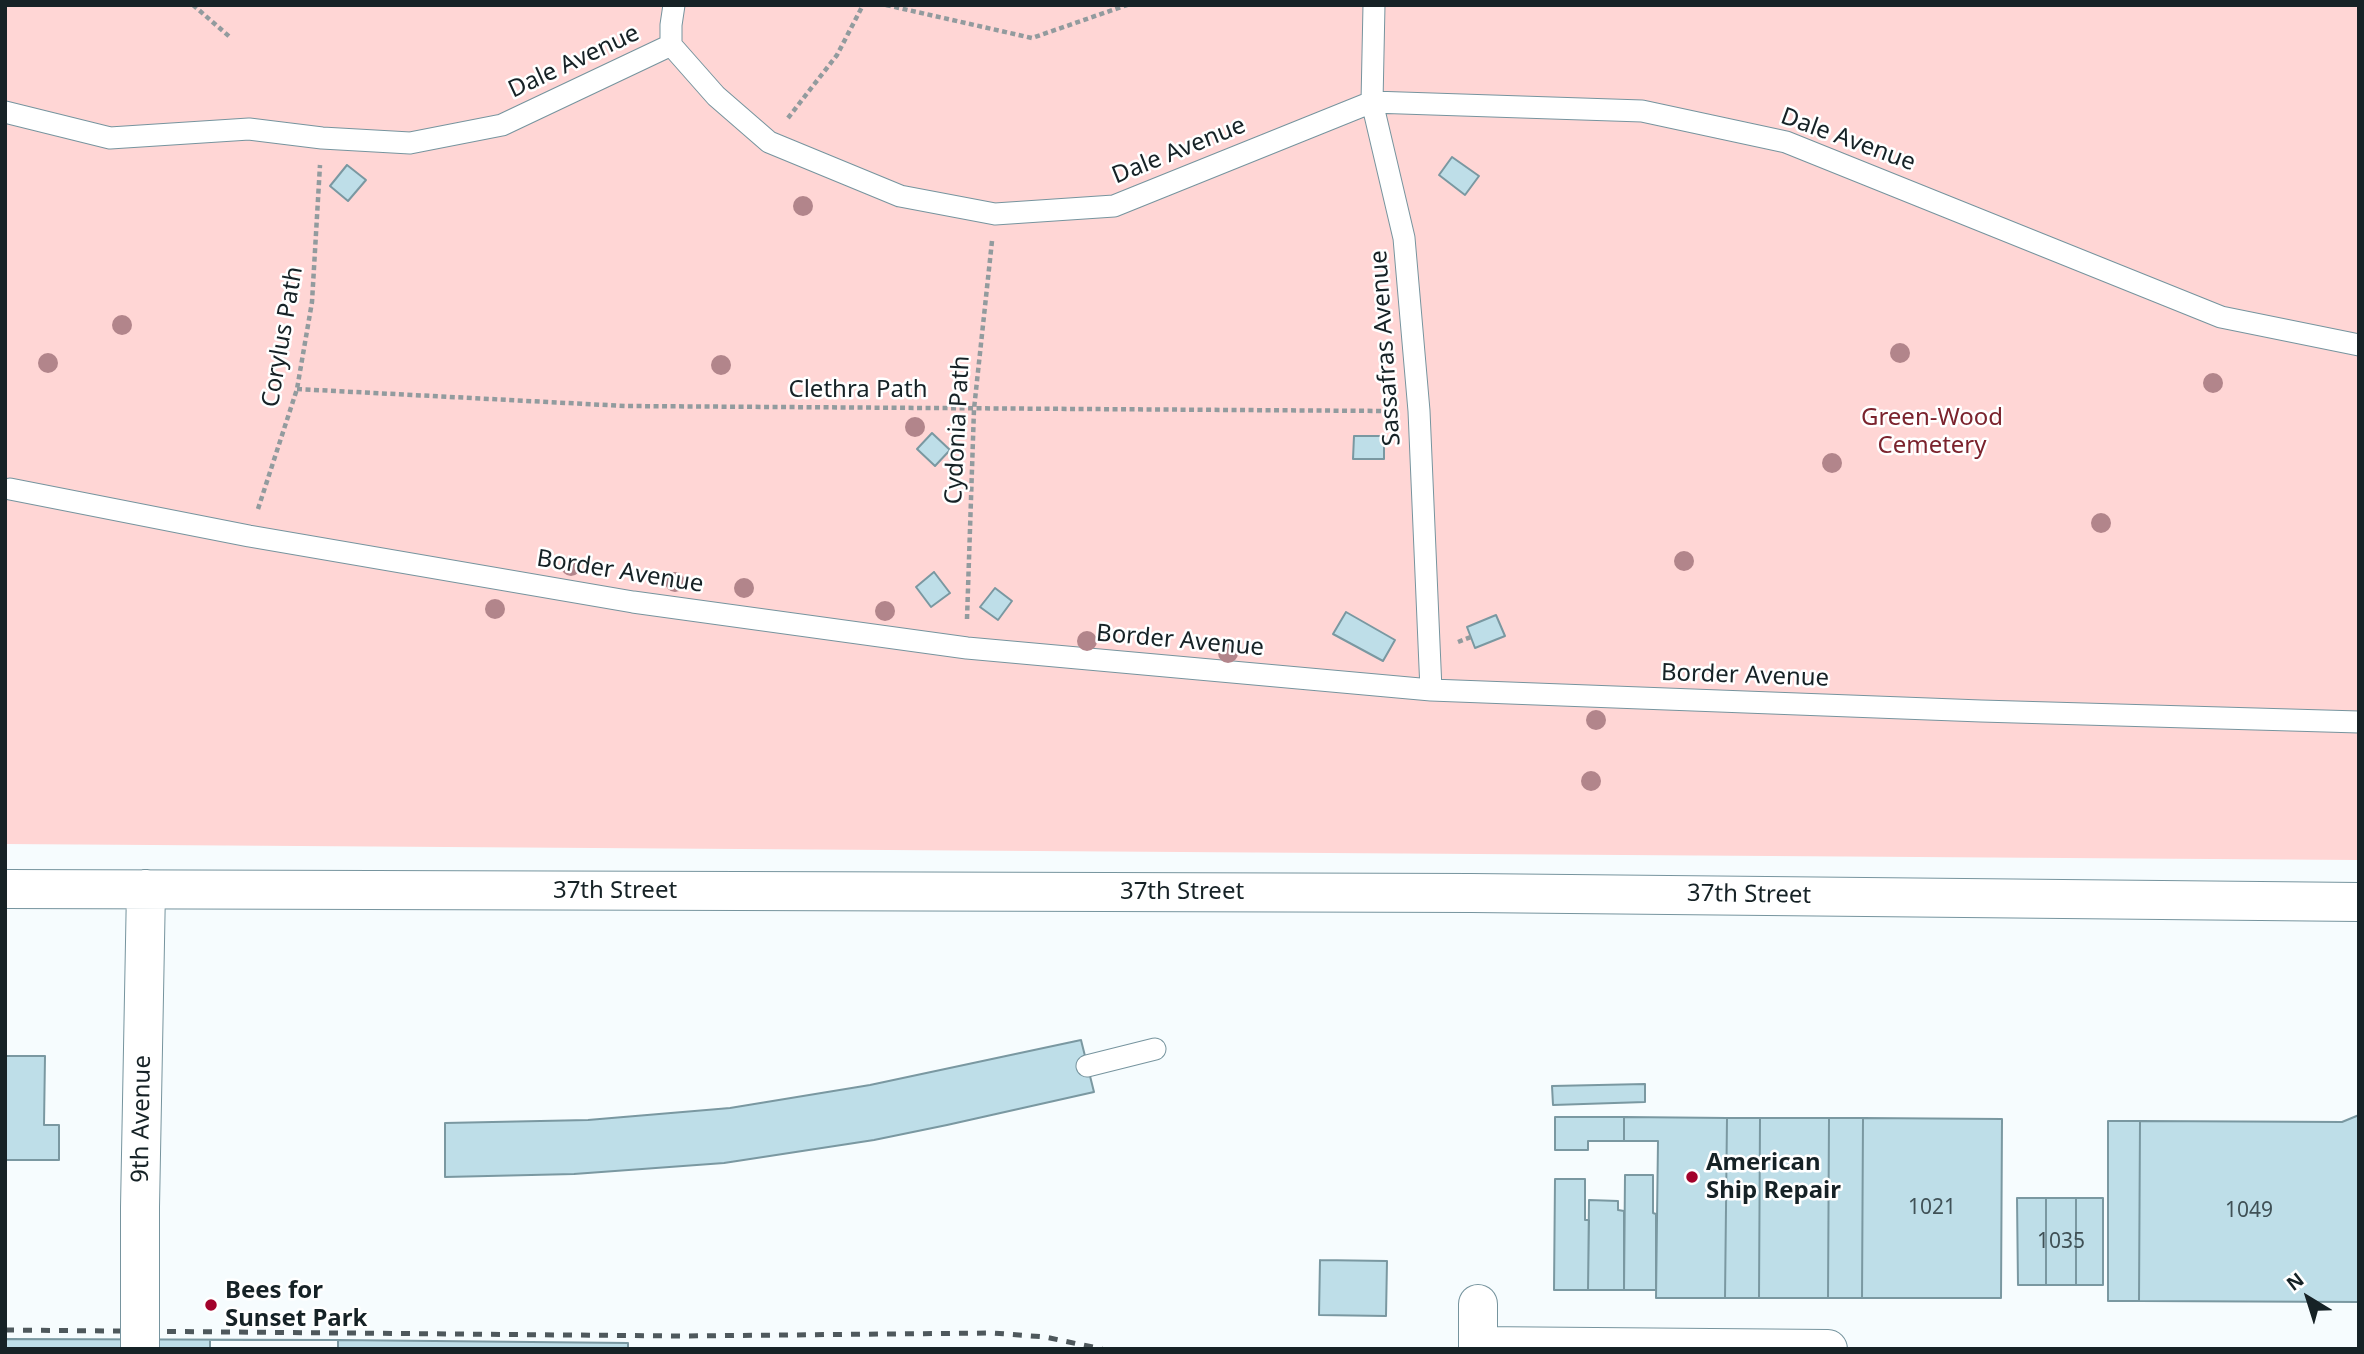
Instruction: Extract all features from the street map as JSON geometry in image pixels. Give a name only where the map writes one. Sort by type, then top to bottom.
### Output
[{"type":"street","name":"37th Street","points":[[5,889],[1471,892],[2359,902]]},
{"type":"street","name":"9th Avenue","points":[[140,1349],[146,889]]},
{"type":"street","points":[[1478,1304],[1478,1347],[1828,1349]]},
{"type":"lane","points":[[671,45],[674,5]]},
{"type":"lane","name":"Sassafras Avenue","points":[[1374,5],[1373,102],[1405,238],[1419,411],[1431,690]]},
{"type":"lane","name":"Dale Avenue","points":[[5,112],[110,138],[250,129],[322,138],[410,143],[502,125],[671,45],[716,96],[769,142],[900,196],[995,214],[1114,206],[1373,102],[1643,111],[1786,142],[2221,317],[2359,345]]},
{"type":"lane","name":"Border Avenue","points":[[7,486],[249,537],[633,603],[967,648],[1431,690],[2359,722]]},
{"type":"lane","points":[[1087,1066],[1155,1049]]},
{"type":"path","points":[[193,5],[231,38]]},
{"type":"path","points":[[769,142],[837,55],[863,5]]},
{"type":"path","points":[[886,5],[1032,38],[1127,5]]},
{"type":"path","name":"Corylus Path","points":[[249,537],[297,389],[312,302],[322,138]]},
{"type":"path","name":"Cydonia Path","points":[[967,648],[974,409],[995,214]]},
{"type":"path","name":"Clethra Path","points":[[297,389],[625,406],[1419,411]]},
{"type":"green space","name":"Green-Wood Cemetery","points":[[5,5],[2359,5],[2359,860],[5,844]]},
{"type":"building","points":[[1452,157],[1479,176],[1465,195],[1439,175]]},
{"type":"building","points":[[347,165],[366,180],[348,201],[330,186]]},
{"type":"building","points":[[932,433],[950,450],[935,466],[917,449]]},
{"type":"building","points":[[1354,436],[1384,436],[1384,459],[1353,459]]},
{"type":"building","points":[[934,572],[950,593],[931,607],[916,587]]},
{"type":"building","points":[[995,588],[1012,601],[998,620],[980,607]]},
{"type":"building","points":[[1346,612],[1395,640],[1383,661],[1333,634]]},
{"type":"building","points":[[1496,615],[1505,636],[1475,648],[1467,627]]},
{"type":"building","points":[[1081,1040],[1094,1092],[947,1125],[874,1140],[724,1163],[574,1174],[445,1177],[445,1123],[588,1120],[730,1108],[870,1085]]},
{"type":"building","points":[[5,1056],[45,1056],[44,1125],[59,1125],[59,1160],[5,1160]]},
{"type":"building","points":[[1645,1084],[1645,1102],[1553,1105],[1552,1086]]},
{"type":"building","points":[[2359,1115],[2359,1302],[2139,1301],[2140,1121],[2342,1122]]},
{"type":"building","points":[[1555,1117],[1624,1117],[1624,1141],[1588,1141],[1588,1150],[1555,1150]]},
{"type":"building","name":"American Ship Repair","points":[[1624,1117],[1727,1118],[1725,1298],[1656,1298],[1658,1141],[1624,1141]]},
{"type":"building","points":[[1727,1118],[1760,1118],[1759,1298],[1725,1298]]},
{"type":"building","points":[[1760,1118],[1829,1118],[1828,1298],[1759,1298]]},
{"type":"building","points":[[1829,1118],[1863,1118],[1862,1298],[1828,1298]]},
{"type":"building","points":[[1863,1118],[2002,1119],[2001,1298],[1862,1298]]},
{"type":"building","points":[[2108,1121],[2140,1121],[2139,1301],[2108,1301]]},
{"type":"building","points":[[1625,1175],[1653,1175],[1656,1290],[1624,1290]]},
{"type":"building","points":[[1555,1179],[1585,1179],[1585,1220],[1589,1220],[1588,1290],[1554,1290]]},
{"type":"building","points":[[2017,1198],[2046,1198],[2046,1285],[2018,1285]]},
{"type":"building","points":[[2046,1198],[2076,1198],[2076,1285],[2046,1285]]},
{"type":"building","points":[[2076,1198],[2103,1198],[2103,1285],[2076,1285]]},
{"type":"building","points":[[1589,1200],[1618,1201],[1618,1210],[1624,1211],[1624,1290],[1588,1290]]},
{"type":"building","points":[[1320,1260],[1387,1261],[1386,1316],[1319,1315]]},
{"type":"building","points":[[5,1339],[628,1343],[628,1349],[5,1349]]},
{"type":"building","points":[[210,1340],[338,1340],[338,1349],[210,1349]]},
{"type":"railway","points":[[5,1330],[680,1336],[993,1333],[1045,1337],[1102,1349]]},
{"type":"place","name":"American Ship Repair","points":[[1692,1177]]},
{"type":"place","name":"Bees for Sunset Park","points":[[211,1305]]}]
